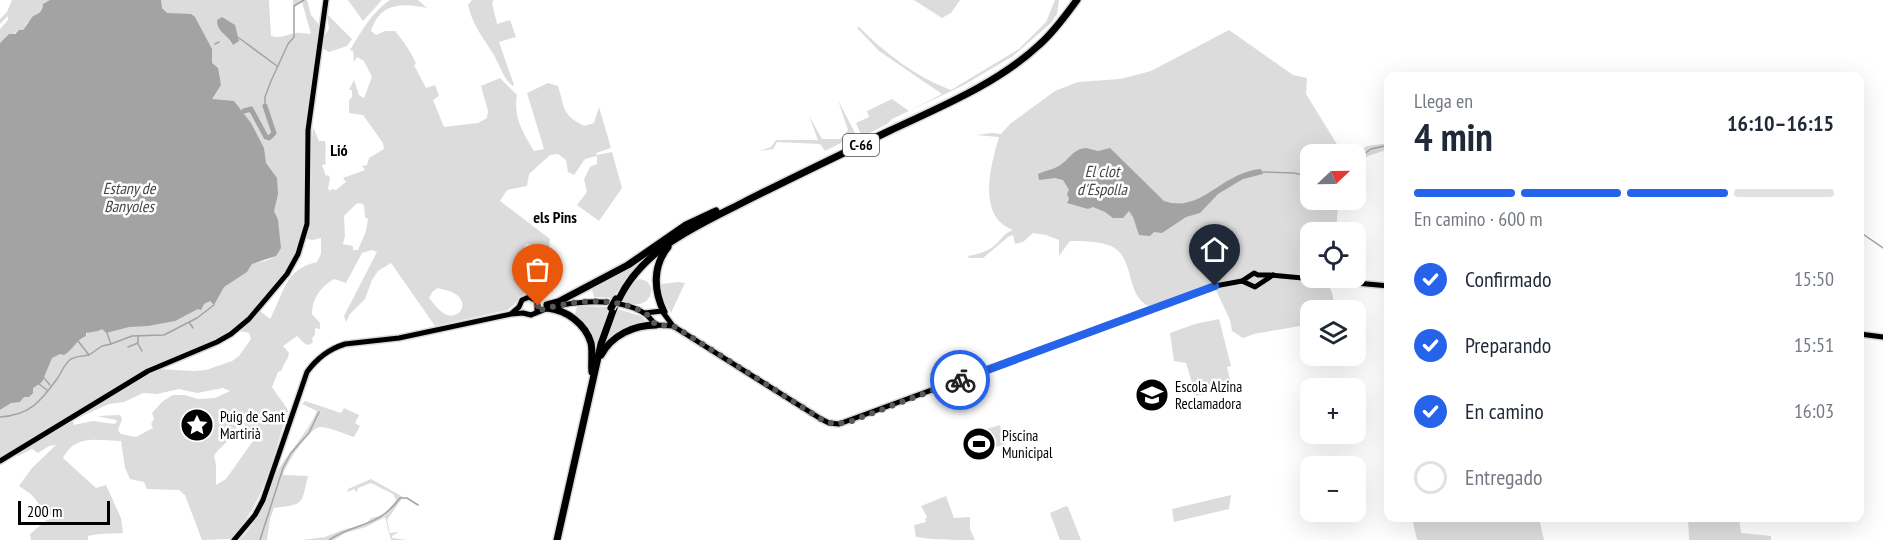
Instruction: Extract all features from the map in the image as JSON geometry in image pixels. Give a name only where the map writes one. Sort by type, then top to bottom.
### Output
[{"type":"highway","name":"C-66","points":[[555,540],[601,334],[631,275],[652,252],[680,231],[716,211],[943,101],[997,72],[1042,37],[1072,0]]},
{"type":"highway","name":"C-66","points":[[617,299],[639,270],[658,251],[680,235],[999,75],[1038,46],[1061,22],[1077,0]]},
{"type":"highway","points":[[549,306],[628,265],[676,231],[716,211]]},
{"type":"highway","points":[[665,316],[657,292],[657,270],[664,252],[680,235]]},
{"type":"highway","points":[[549,306],[568,314],[584,328],[591,343],[593,375]]},
{"type":"highway","points":[[593,375],[603,352],[614,339],[635,328],[657,323]]},
{"type":"main road","points":[[0,461],[148,370],[204,348],[231,334],[249,319],[287,274],[298,254],[307,224],[308,130],[326,0]]},
{"type":"main road","points":[[645,313],[655,312],[665,316],[673,326],[821,419],[839,424],[1215,286],[1242,281],[1252,273],[1384,286]]},
{"type":"main road","points":[[1258,275],[1260,282]]},
{"type":"main road","points":[[1242,281],[1255,287],[1273,275]]},
{"type":"main road","points":[[1248,277],[1248,284]]},
{"type":"main road","points":[[511,314],[521,300],[528,297],[549,306]]},
{"type":"main road","points":[[537,311],[538,302]]},
{"type":"main road","points":[[234,540],[255,515],[262,500],[304,379],[310,368],[321,356],[345,344],[411,336],[511,314],[531,315],[549,306],[580,303],[612,303],[626,306],[645,313],[657,323],[673,326]]},
{"type":"main road","points":[[520,304],[523,313]]},
{"type":"main road","points":[[655,312],[657,323]]},
{"type":"main road","points":[[657,323],[665,316]]},
{"type":"main road","points":[[1864,335],[1883,337]]},
{"type":"shaded area","points":[[12,0],[50,0],[43,11],[27,23],[23,30],[19,30],[0,43],[0,29],[8,20],[8,16],[0,24],[0,19],[7,12]]},
{"type":"shaded area","points":[[159,0],[269,0],[271,36],[278,37],[298,33],[311,34],[302,2],[293,7],[293,0],[307,0],[311,15],[320,26],[305,144],[304,224],[296,253],[285,273],[247,317],[230,332],[147,369],[0,458],[0,410],[30,390],[43,378],[51,358],[86,336],[87,332],[102,329],[232,267],[265,261],[274,257],[213,101],[175,16],[162,12]]},
{"type":"shaded area","points":[[348,0],[382,0],[363,21]]},
{"type":"shaded area","points":[[390,0],[418,0],[427,8],[409,5],[393,7],[380,14],[371,31],[376,35],[385,31],[395,31],[412,55],[416,64],[414,65],[426,88],[435,85],[439,96],[433,100],[444,127],[478,123],[487,118],[488,111],[481,86],[500,78],[517,95],[518,118],[534,151],[544,149],[527,93],[548,83],[558,86],[568,114],[584,126],[594,123],[599,107],[611,148],[596,153],[597,155],[612,152],[622,188],[599,221],[577,205],[587,192],[584,179],[590,167],[597,164],[597,156],[585,159],[574,175],[568,172],[566,160],[558,154],[550,155],[529,174],[527,186],[507,190],[500,201],[550,239],[549,248],[527,244],[522,251],[522,258],[524,265],[530,271],[548,272],[553,292],[531,287],[507,310],[435,326],[391,263],[378,271],[365,299],[350,314],[346,322],[344,316],[377,252],[372,250],[362,253],[346,283],[334,279],[315,298],[312,314],[320,323],[320,329],[315,328],[313,342],[309,345],[305,344],[297,336],[283,346],[289,353],[272,387],[288,410],[260,494],[242,525],[230,539],[202,540],[185,495],[179,490],[147,489],[144,482],[130,479],[125,468],[121,441],[89,440],[74,445],[63,458],[96,488],[106,485],[121,518],[123,533],[92,535],[88,536],[88,540],[31,540],[30,534],[47,520],[55,518],[55,513],[48,516],[32,495],[19,486],[32,468],[56,445],[49,446],[38,453],[32,449],[18,456],[16,454],[71,420],[73,425],[93,421],[114,424],[117,422],[97,416],[120,415],[122,419],[118,430],[121,434],[136,437],[153,428],[152,413],[163,401],[173,395],[185,395],[198,399],[215,398],[230,391],[223,388],[197,393],[179,389],[157,394],[143,393],[124,402],[109,404],[80,417],[158,369],[206,370],[232,361],[239,356],[251,339],[249,333],[240,331],[260,311],[270,319],[291,277],[306,265],[317,262],[321,254],[321,238],[307,239],[313,127],[319,141],[325,141],[326,164],[322,165],[326,176],[330,178],[328,189],[330,191],[336,190],[346,182],[343,178],[365,170],[362,166],[367,165],[369,158],[384,149],[383,143],[363,115],[349,113],[352,90],[349,90],[354,80],[359,95],[364,98],[372,77],[364,61],[357,57],[354,62],[353,51],[350,50],[367,23]],"holes":[[[360,203],[364,205],[365,217],[368,219],[358,250],[353,250],[353,246],[343,244],[344,216]],[[438,288],[457,295],[462,302],[459,313],[452,316],[447,315],[437,308],[429,298]],[[241,415],[245,425],[255,434],[255,438],[226,479],[216,485],[214,456],[233,435],[237,419]]]},
{"type":"shaded area","points":[[472,0],[494,0],[492,3],[497,24],[510,20],[516,37],[499,42],[513,86],[504,76],[473,20],[468,5]]},
{"type":"shaded area","points":[[914,0],[960,0],[951,13],[942,18]]},
{"type":"shaded area","points":[[1055,0],[1059,0],[1057,14],[1051,23],[1013,56],[962,86],[909,111],[942,94],[879,51],[857,28],[859,27],[891,55],[914,71],[951,90],[1019,49],[1046,22]]},
{"type":"shaded area","points":[[327,14],[352,39],[347,46],[329,52],[322,48],[323,38],[329,29]]},
{"type":"shaded area","points":[[1229,30],[1293,75],[1307,78],[1306,94],[1337,144],[1300,144],[1300,210],[1338,210],[1337,222],[1300,222],[1300,288],[1330,288],[1333,300],[1300,300],[1300,326],[1243,338],[1232,331],[1230,320],[1215,288],[1151,307],[1143,303],[1134,289],[1122,255],[1106,244],[1070,241],[1059,256],[1059,240],[1033,233],[1023,242],[1015,244],[1013,235],[983,258],[969,258],[968,256],[992,247],[1005,234],[1013,230],[1001,223],[994,214],[990,202],[990,175],[999,137],[976,135],[1001,134],[1010,124],[1055,91],[1078,82],[1120,79],[1151,71]]},
{"type":"shaded area","points":[[892,99],[909,111],[862,137],[856,123],[869,117],[867,111]]},
{"type":"shaded area","points":[[838,100],[856,135],[825,151],[820,144],[777,142],[773,149],[760,151],[771,147],[776,140],[818,140],[809,116],[822,139],[840,139],[848,130]]},
{"type":"shaded area","points":[[1384,144],[1384,151],[1366,158],[1366,147]]},
{"type":"shaded area","points":[[645,257],[627,277],[613,298],[594,297],[592,290],[597,284]]},
{"type":"shaded area","points":[[639,279],[644,280],[650,286],[648,299],[640,304],[621,300],[633,283]]},
{"type":"shaded area","points":[[685,283],[671,313],[662,296],[661,284]]},
{"type":"shaded area","points":[[577,306],[609,307],[594,354],[590,334],[575,314]]},
{"type":"shaded area","points":[[617,309],[641,316],[647,322],[600,352]]},
{"type":"shaded area","points":[[1219,319],[1231,366],[1227,367],[1232,387],[1196,396],[1186,363],[1174,361],[1170,333]]},
{"type":"shaded area","points":[[305,401],[341,413],[344,408],[359,415],[355,423],[360,426],[354,437],[334,430],[316,428],[293,455],[283,475],[308,476],[300,502],[291,506],[274,508],[267,540],[239,540],[256,518],[280,468],[317,411],[302,404]]},
{"type":"shaded area","points":[[1000,425],[1006,444],[973,454],[966,440],[969,434]]},
{"type":"shaded area","points":[[371,479],[403,497],[387,520],[390,533],[399,532],[392,538],[407,540],[391,540],[385,517],[366,527],[345,533],[334,540],[303,540],[325,537],[345,529],[365,525],[371,518],[385,514],[396,500],[393,494],[371,483],[358,488],[357,492],[354,489],[347,492],[348,489]]},
{"type":"shaded area","points":[[1231,495],[1229,509],[1174,522],[1172,509]]},
{"type":"shaded area","points":[[946,496],[954,518],[970,517],[970,529],[975,540],[916,537],[914,525],[926,522],[927,517],[921,506]]},
{"type":"shaded area","points":[[1066,506],[1081,540],[1060,540],[1050,513]]},
{"type":"shaded area","points":[[1413,522],[1540,522],[1544,540],[1417,540]]},
{"type":"shaded area","points":[[1688,522],[1740,522],[1741,533],[1771,536],[1771,540],[1689,540]]},
{"type":"water","name":"Estany de Banyoles","points":[[50,0],[161,0],[162,8],[167,13],[191,14],[195,17],[212,49],[212,63],[218,68],[221,85],[212,99],[234,101],[251,123],[264,148],[266,163],[277,178],[278,194],[274,211],[278,220],[281,248],[276,256],[252,264],[247,272],[224,287],[214,305],[210,301],[204,304],[201,310],[198,309],[175,321],[129,327],[106,333],[102,329],[86,333],[86,336],[64,355],[60,354],[52,358],[42,382],[33,388],[33,393],[29,397],[24,397],[20,402],[11,403],[0,410],[0,43],[9,34],[23,30],[33,16],[40,12],[43,4]]},
{"type":"water","points":[[222,17],[235,25],[239,41],[233,45],[217,24],[217,20]]},
{"type":"water","name":"El clot d'Espolla","points":[[1086,148],[1098,151],[1110,148],[1164,201],[1177,203],[1190,202],[1247,172],[1261,169],[1263,174],[1243,179],[1218,194],[1200,213],[1186,217],[1162,233],[1154,232],[1150,236],[1139,235],[1129,211],[1123,218],[1113,218],[1093,207],[1088,209],[1067,203],[1069,190],[1063,180],[1055,178],[1039,180],[1038,174],[1061,165],[1074,153]]},
{"type":"waterway","points":[[265,106],[265,97],[271,81],[288,44],[294,37],[294,6],[304,0]]},
{"type":"waterway","points":[[239,38],[277,66]]},
{"type":"waterway","points":[[215,44],[219,42]]},
{"type":"waterway","points":[[244,111],[251,109],[266,137],[269,138],[274,133],[265,106]]},
{"type":"waterway","points":[[1366,153],[1384,146]]},
{"type":"waterway","points":[[1263,172],[1300,174]]},
{"type":"waterway","points":[[1864,235],[1883,248]]},
{"type":"waterway","points":[[111,344],[132,336],[164,335],[197,318],[214,305]]},
{"type":"waterway","points":[[189,322],[193,328]]},
{"type":"waterway","points":[[78,341],[89,355],[102,346],[111,344],[107,333]]},
{"type":"waterway","points":[[128,347],[138,343],[138,336]]},
{"type":"waterway","points":[[138,344],[142,351]]},
{"type":"waterway","points":[[0,417],[10,416],[33,406],[51,387],[71,359],[89,355]]},
{"type":"waterway","points":[[43,377],[50,385]]},
{"type":"waterway","points":[[39,384],[47,390]]},
{"type":"waterway","points":[[260,540],[283,468],[291,453],[309,433],[319,412]]},
{"type":"waterway","points":[[329,540],[375,520],[392,508],[400,498],[407,498],[418,505]]},
{"type":"way so far","points":[[538,306],[537,311],[553,306],[591,302],[620,304],[634,308],[645,313],[658,326],[673,326],[680,330],[821,419],[833,424],[849,422],[960,380]]},
{"type":"place","name":"Escola Alzina Reclamadora","points":[[1152,395]]},
{"type":"place","name":"Puig de Sant Martirià","points":[[197,425]]},
{"type":"place","name":"Piscina Municipal","points":[[979,444]]},
{"type":"district","name":"Lió","points":[[339,150]]},
{"type":"district","name":"els Pins","points":[[555,217]]},
{"type":"route","points":[[960,380],[1215,286]]}]
